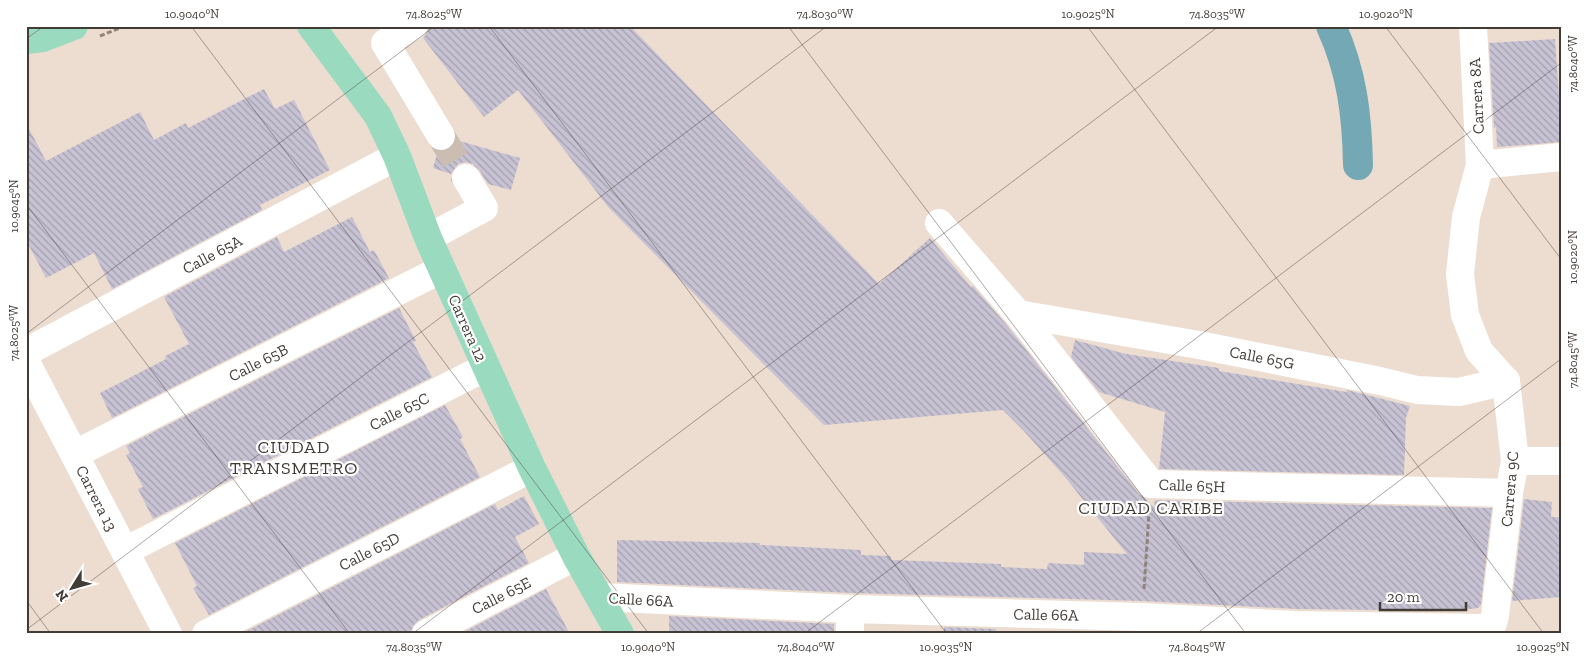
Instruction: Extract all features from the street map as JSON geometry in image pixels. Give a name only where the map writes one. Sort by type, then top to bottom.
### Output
[{"type":"main road","points":[[26,40],[43,38],[74,26]]},
{"type":"main road","name":"Carrera 12","points":[[311,26],[378,116],[397,156],[428,238],[532,468],[576,556],[620,634]]},
{"type":"street","points":[[413,26],[385,43],[441,136]]},
{"type":"street","name":"Carrera 8A","points":[[1473,26],[1480,165],[1466,217],[1460,274],[1465,315],[1479,351],[1506,381]]},
{"type":"street","name":"Calle 65A","points":[[26,352],[397,156]]},
{"type":"street","points":[[1480,165],[1561,157]]},
{"type":"street","points":[[428,238],[484,208],[466,178]]},
{"type":"street","name":"Calle 65H","points":[[939,223],[1018,314],[1150,484],[1509,493]]},
{"type":"street","name":"Calle 65B","points":[[74,454],[442,269]]},
{"type":"street","name":"Calle 65G","points":[[1018,314],[1199,345],[1417,390],[1459,392],[1506,381]]},
{"type":"street","name":"Carrera 13","points":[[26,362],[168,634]]},
{"type":"street","name":"Calle 65C","points":[[125,551],[486,367]]},
{"type":"street","name":"Carrera 9C","points":[[1492,626],[1495,616],[1509,493],[1515,460],[1506,381]]},
{"type":"street","points":[[1515,460],[1561,461]]},
{"type":"street","name":"Calle 65D","points":[[206,634],[532,468]]},
{"type":"street","name":"Calle 65E","points":[[426,634],[576,556]]},
{"type":"street","name":"Calle 66A","points":[[600,597],[850,622],[1142,617],[1296,629],[1478,628],[1492,626]]},
{"type":"path","points":[[1142,617],[1150,484]]},
{"type":"building","points":[[429,26],[630,26],[879,284],[930,238],[971,287],[973,286],[1006,324],[1139,494],[1154,508],[1155,500],[1492,508],[1481,604],[1478,608],[1454,611],[1297,609],[1142,601],[851,593],[617,582],[617,540],[760,543],[760,545],[861,550],[861,555],[891,556],[891,560],[1001,564],[1001,567],[1047,569],[1048,563],[1084,565],[1084,552],[1127,554],[1064,476],[1003,410],[824,425],[609,208],[518,90],[484,117],[423,38]]},
{"type":"building","points":[[1555,39],[1559,96],[1561,96],[1561,142],[1497,147],[1496,127],[1494,128],[1489,43]]},
{"type":"building","points":[[264,89],[275,109],[294,100],[330,170],[260,205],[262,210],[112,289],[94,253],[46,278],[26,240],[26,123],[46,161],[140,112],[154,140],[186,123],[188,128]]},
{"type":"building","points":[[456,140],[520,158],[511,190],[488,184],[473,164],[465,162],[458,164],[451,174],[433,168],[438,151],[449,150]]},
{"type":"building","points":[[352,217],[370,252],[374,250],[389,278],[112,418],[100,393],[166,359],[165,356],[189,344],[164,297],[277,237],[284,252]]},
{"type":"building","points":[[399,308],[416,341],[413,342],[432,377],[153,519],[138,489],[143,487],[126,455],[130,453],[126,446]]},
{"type":"building","points":[[1075,340],[1126,354],[1219,368],[1219,371],[1346,392],[1347,390],[1410,406],[1406,418],[1404,475],[1159,469],[1165,412],[1099,392],[1071,357]]},
{"type":"building","points":[[445,405],[463,437],[460,439],[480,477],[209,615],[193,588],[197,586],[175,543]]},
{"type":"building","points":[[524,496],[539,524],[515,537],[529,563],[419,620],[413,626],[410,634],[241,634],[495,504],[498,510]]},
{"type":"building","points":[[1524,499],[1552,502],[1551,517],[1561,517],[1561,597],[1512,601]]},
{"type":"building","points":[[546,589],[570,634],[460,634]]},
{"type":"building","points":[[669,616],[834,624],[834,634],[669,634]]},
{"type":"building","points":[[944,627],[996,629],[995,634],[944,634]]},
{"type":"waterway","points":[[1331,26],[1349,77],[1355,111],[1358,165]]},
{"type":"tunnel","points":[[441,136],[466,178]]},
{"type":"district","name":"CIUDAD TRANSMETRO","points":[[294,457]]},
{"type":"district","name":"CIUDAD CARIBE","points":[[1151,508]]}]
